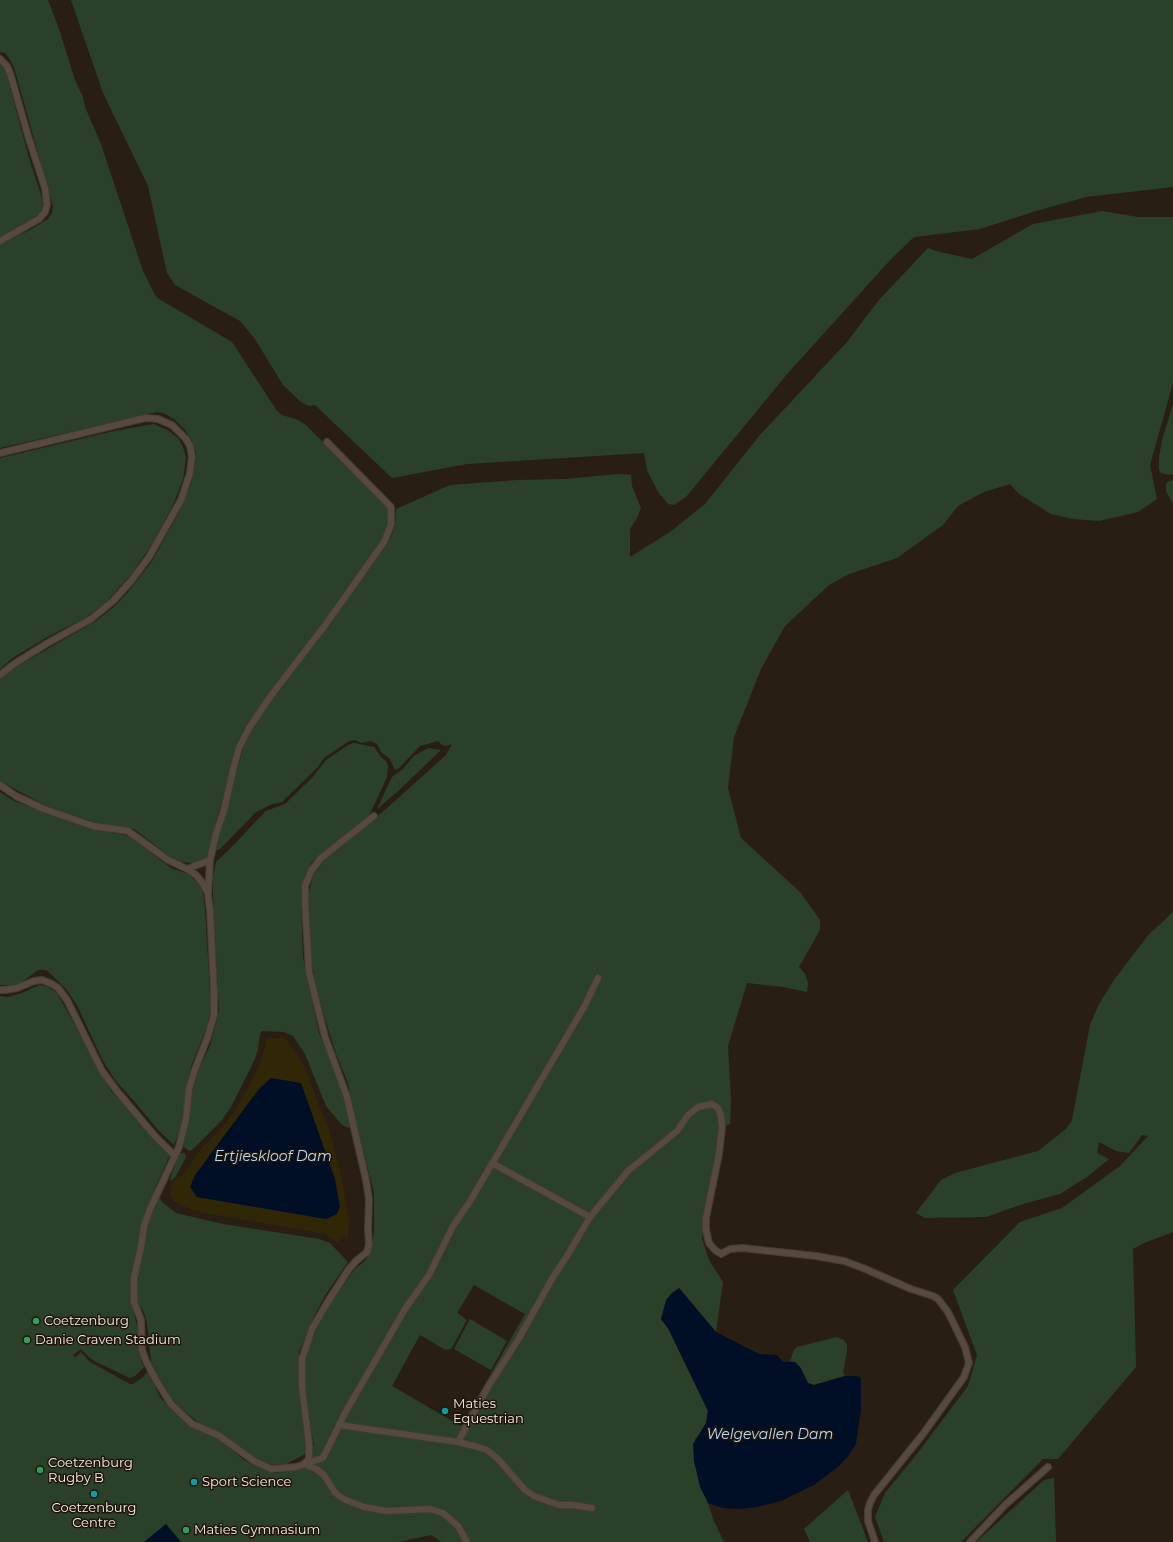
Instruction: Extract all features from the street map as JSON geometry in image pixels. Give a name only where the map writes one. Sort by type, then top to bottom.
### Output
[{"type":"street","points":[[0,59],[7,66],[10,73],[45,188],[47,205],[45,212],[39,219],[0,240]]},
{"type":"street","points":[[0,453],[145,418],[158,419],[172,425],[186,439],[190,446],[192,456],[190,472],[181,500],[149,558],[131,581],[113,601],[91,619],[46,644],[14,664],[0,675]]},
{"type":"street","points":[[327,442],[391,507],[391,525],[384,542],[326,624],[274,692],[249,728],[239,748],[230,788],[216,834],[210,860],[208,894],[214,990],[214,1015],[208,1036],[194,1072],[188,1095],[186,1119],[179,1147],[150,1209],[144,1226],[134,1278],[134,1302],[141,1320],[142,1350],[146,1361],[171,1404],[192,1424],[218,1435],[254,1462],[271,1469],[287,1468],[323,1458],[339,1425],[405,1309],[428,1274],[453,1226],[584,1007],[598,978]]},
{"type":"street","points":[[0,785],[16,796],[44,809],[93,826],[128,831],[168,860],[196,875],[202,882],[208,894]]},
{"type":"street","points":[[304,1464],[309,1459],[309,1444],[302,1387],[302,1359],[312,1329],[327,1303],[349,1269],[367,1252],[370,1244],[368,1230],[369,1199],[366,1180],[347,1097],[325,1037],[309,972],[305,886],[311,870],[321,858],[374,816]]},
{"type":"street","points":[[187,869],[210,860]]},
{"type":"street","points":[[0,990],[17,988],[34,981],[42,980],[58,988],[67,1000],[102,1071],[154,1135],[174,1155]]},
{"type":"street","points":[[458,1442],[488,1387],[518,1340],[553,1277],[590,1218],[628,1171],[677,1131],[688,1115],[698,1106],[712,1104],[718,1108],[721,1116],[722,1128],[719,1154],[706,1218],[706,1230],[709,1242],[715,1250],[721,1254],[730,1249],[742,1248],[825,1258],[844,1261],[871,1271],[911,1289],[933,1296],[948,1312],[965,1347],[969,1363],[968,1370],[923,1434],[874,1495],[868,1510],[868,1521],[875,1542]]},
{"type":"street","points":[[492,1163],[590,1218]]},
{"type":"street","points":[[339,1425],[458,1442],[487,1450],[497,1458],[525,1490],[534,1496],[559,1505],[592,1508]]},
{"type":"street","points":[[304,1464],[316,1469],[324,1475],[339,1496],[358,1505],[387,1511],[430,1509],[443,1514],[458,1526],[467,1542]]},
{"type":"street","points":[[970,1542],[1005,1505],[1048,1467]]},
{"type":"green space","points":[[0,0],[48,0],[75,80],[101,144],[143,271],[155,295],[159,299],[232,342],[277,411],[282,415],[298,420],[306,425],[383,503],[389,511],[389,520],[381,540],[311,639],[246,725],[230,767],[226,789],[207,857],[204,860],[192,863],[181,862],[169,856],[134,829],[94,822],[47,806],[0,781],[0,679],[13,669],[96,621],[115,606],[128,592],[151,563],[179,512],[191,484],[195,467],[196,452],[192,441],[185,430],[174,419],[163,413],[157,412],[0,448],[0,244],[30,230],[48,219],[52,213],[53,207],[14,67],[5,53],[0,52]]},
{"type":"green space","points":[[71,0],[1173,0],[1173,187],[1086,197],[980,229],[914,237],[892,258],[788,373],[686,497],[674,505],[668,504],[658,492],[647,470],[644,453],[467,464],[392,478],[315,405],[309,406],[301,402],[283,385],[255,339],[240,321],[175,285],[167,273],[148,186],[103,93]]},
{"type":"green space","points":[[0,64],[5,69],[29,158],[43,201],[42,209],[38,215],[0,237]]},
{"type":"green space","points":[[1102,211],[1138,217],[1173,217],[1173,383],[1150,465],[1157,499],[1138,512],[1099,521],[1073,519],[1051,514],[1019,494],[1010,484],[984,492],[958,506],[943,525],[897,558],[849,574],[829,585],[785,626],[761,669],[734,737],[728,788],[741,838],[800,892],[820,920],[820,930],[799,967],[805,974],[808,983],[807,992],[783,987],[747,983],[728,1046],[731,1101],[730,1124],[720,1129],[702,1238],[709,1260],[723,1282],[716,1332],[679,1288],[661,1319],[668,1328],[708,1411],[706,1423],[701,1433],[695,1439],[708,1503],[713,1519],[724,1542],[441,1542],[431,1535],[399,1542],[0,1542],[0,996],[7,997],[22,993],[39,985],[48,987],[57,993],[111,1091],[147,1132],[170,1155],[155,1188],[162,1202],[176,1213],[223,1224],[319,1239],[330,1243],[348,1262],[326,1294],[315,1314],[299,1352],[299,1369],[306,1443],[305,1454],[286,1464],[269,1465],[257,1461],[220,1432],[210,1430],[200,1424],[169,1396],[151,1362],[148,1330],[145,1315],[141,1307],[133,1309],[139,1335],[141,1361],[144,1367],[135,1376],[130,1378],[96,1362],[81,1349],[73,1355],[76,1357],[81,1352],[90,1362],[130,1384],[133,1384],[143,1377],[148,1371],[160,1397],[172,1410],[178,1413],[195,1429],[216,1436],[244,1460],[266,1471],[276,1473],[305,1468],[314,1445],[304,1381],[306,1353],[324,1313],[354,1270],[366,1260],[372,1247],[374,1231],[374,1192],[356,1123],[348,1083],[336,1054],[316,989],[311,956],[308,896],[313,875],[327,857],[386,809],[446,755],[452,744],[446,746],[442,745],[438,741],[420,746],[399,768],[395,770],[390,759],[381,752],[377,744],[370,741],[361,743],[355,740],[349,741],[324,758],[318,767],[282,802],[272,804],[256,812],[221,848],[214,852],[243,749],[252,729],[264,709],[279,692],[315,644],[390,539],[395,526],[396,509],[450,485],[517,480],[564,479],[619,474],[631,475],[632,486],[641,508],[630,529],[630,557],[670,532],[705,504],[760,435],[847,342],[879,300],[928,248],[972,259],[1033,224]],"holes":[[[474,1285],[525,1314],[461,1426],[392,1386],[420,1335],[446,1350],[451,1349],[467,1320],[457,1313]]]},
{"type":"green space","points":[[1173,404],[1173,474],[1170,475],[1161,473],[1159,470],[1159,458],[1162,440]]},
{"type":"green space","points":[[154,424],[169,431],[178,438],[183,447],[186,458],[183,480],[173,505],[152,544],[132,573],[106,602],[85,618],[49,636],[14,657],[0,669],[0,458],[114,431]]},
{"type":"green space","points":[[1173,480],[1173,504],[1166,491],[1166,486],[1167,482]]},
{"type":"green space","points":[[354,743],[374,747],[386,761],[388,766],[387,777],[369,816],[311,863],[303,881],[301,903],[303,957],[319,1033],[342,1091],[351,1126],[349,1128],[342,1125],[326,1106],[305,1054],[293,1036],[284,1032],[262,1031],[254,1061],[231,1107],[222,1120],[192,1150],[189,1151],[182,1145],[187,1131],[191,1097],[199,1069],[210,1046],[219,1011],[213,895],[213,877],[216,862],[266,811],[285,804],[312,778],[326,760],[348,745]]},
{"type":"green space","points":[[428,748],[441,750],[377,809],[392,777],[403,769],[414,756]]},
{"type":"green space","points":[[0,792],[14,801],[85,827],[129,836],[171,868],[188,874],[199,884],[203,893],[205,909],[211,1008],[208,1024],[190,1069],[180,1130],[174,1145],[158,1130],[115,1080],[102,1059],[77,1005],[66,989],[52,975],[46,970],[38,970],[22,982],[12,986],[0,985]]},
{"type":"green space","points":[[1173,911],[1173,1232],[1144,1243],[1133,1249],[1136,1367],[1058,1459],[1043,1459],[961,1542],[884,1542],[875,1517],[885,1493],[917,1454],[968,1386],[977,1355],[953,1290],[1020,1222],[1062,1208],[1120,1166],[1148,1136],[1142,1135],[1129,1153],[1116,1151],[1099,1142],[1097,1153],[1109,1159],[1087,1177],[1060,1194],[1023,1204],[986,1217],[925,1218],[916,1213],[941,1180],[955,1173],[1038,1151],[1066,1129],[1072,1120],[1090,1025],[1099,1004],[1114,980],[1149,934]]},
{"type":"green space","points":[[183,1153],[186,1157],[176,1176],[171,1181],[170,1179],[179,1154]]},
{"type":"green space","points":[[470,1319],[507,1341],[491,1370],[454,1349]]},
{"type":"green space","points":[[837,1337],[844,1340],[847,1345],[843,1372],[845,1376],[814,1385],[808,1383],[800,1367],[795,1362],[790,1361],[794,1350],[797,1347]]},
{"type":"green space","points":[[1054,1478],[1056,1542],[976,1542],[1044,1480]]},
{"type":"green space","points":[[848,1490],[868,1542],[810,1542],[804,1529]]},
{"type":"sand","points":[[266,1038],[285,1038],[301,1060],[328,1126],[340,1170],[349,1220],[348,1238],[342,1236],[338,1243],[325,1234],[194,1211],[173,1201],[170,1192],[171,1186],[176,1178],[184,1173],[203,1147],[226,1123],[238,1106],[259,1066],[265,1048]],"holes":[[[271,1078],[301,1084],[337,1214],[326,1219],[197,1197]]]},
{"type":"water","name":"Ertjieskloof Dam","points":[[271,1078],[301,1083],[335,1179],[340,1207],[337,1214],[326,1219],[197,1197],[190,1187],[195,1175],[259,1089]]},
{"type":"water","name":"Welgevallen Dam","points":[[679,1288],[716,1332],[759,1354],[777,1355],[783,1362],[795,1362],[800,1367],[808,1383],[814,1385],[845,1376],[856,1376],[861,1378],[861,1410],[856,1444],[849,1455],[838,1467],[814,1485],[781,1501],[757,1507],[740,1509],[723,1508],[708,1503],[700,1487],[694,1461],[693,1444],[706,1423],[708,1411],[668,1328],[661,1319],[666,1300]]},
{"type":"water","points":[[166,1524],[181,1542],[144,1542]]},
{"type":"place","name":"Coetzenburg","points":[[36,1321]]},
{"type":"place","name":"Danie Craven Stadium","points":[[27,1340]]},
{"type":"place","name":"Maties Equestrian","points":[[445,1411]]},
{"type":"place","name":"Coetzenburg Rugby B","points":[[40,1470]]},
{"type":"place","name":"Sport Science","points":[[194,1482]]},
{"type":"place","name":"Coetzenburg Centre","points":[[94,1494]]},
{"type":"place","name":"Maties Gymnasium","points":[[186,1530]]}]
